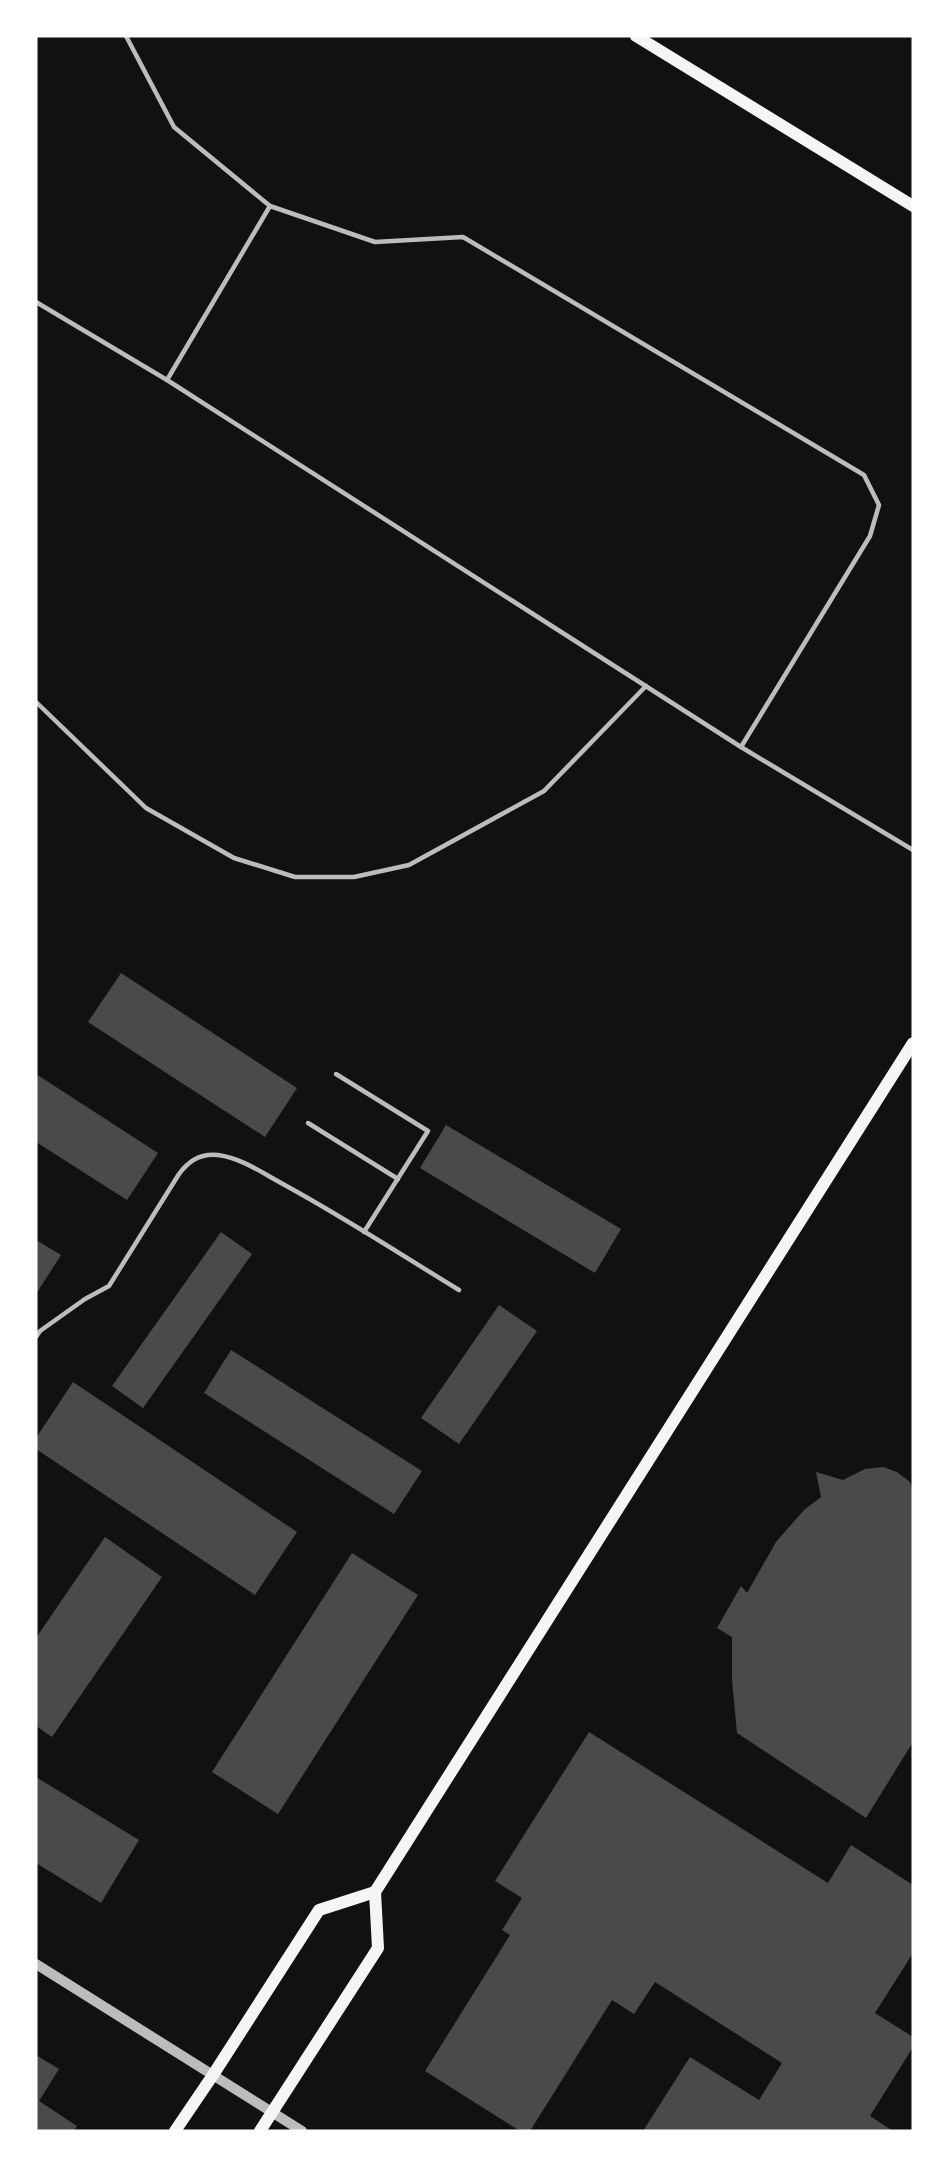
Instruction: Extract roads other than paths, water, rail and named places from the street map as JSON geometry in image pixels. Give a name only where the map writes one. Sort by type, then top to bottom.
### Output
[{"type":"main road","points":[[636,36],[913,206]]},
{"type":"main road","points":[[260,2131],[378,1948],[375,1892],[913,1043]]},
{"type":"main road","points":[[175,2131],[319,1910],[375,1892]]},
{"type":"street","points":[[36,1964],[302,2131]]},
{"type":"lane","points":[[126,36],[174,127],[270,206],[375,242],[464,237],[864,475],[879,505],[870,536],[741,747]]},
{"type":"lane","points":[[167,380],[270,206]]},
{"type":"lane","points":[[36,302],[167,380],[741,747],[913,850]]},
{"type":"lane","points":[[36,702],[146,808],[234,858],[295,877],[354,877],[409,865],[544,791],[646,686]]},
{"type":"lane","points":[[336,1074],[428,1131],[364,1232]]},
{"type":"lane","points":[[308,1123],[398,1179]]},
{"type":"lane","points":[[36,1337],[38,1330],[109,1286],[179,1174],[194,1158],[203,1155],[226,1157],[246,1164],[317,1202],[459,1290]]}]
